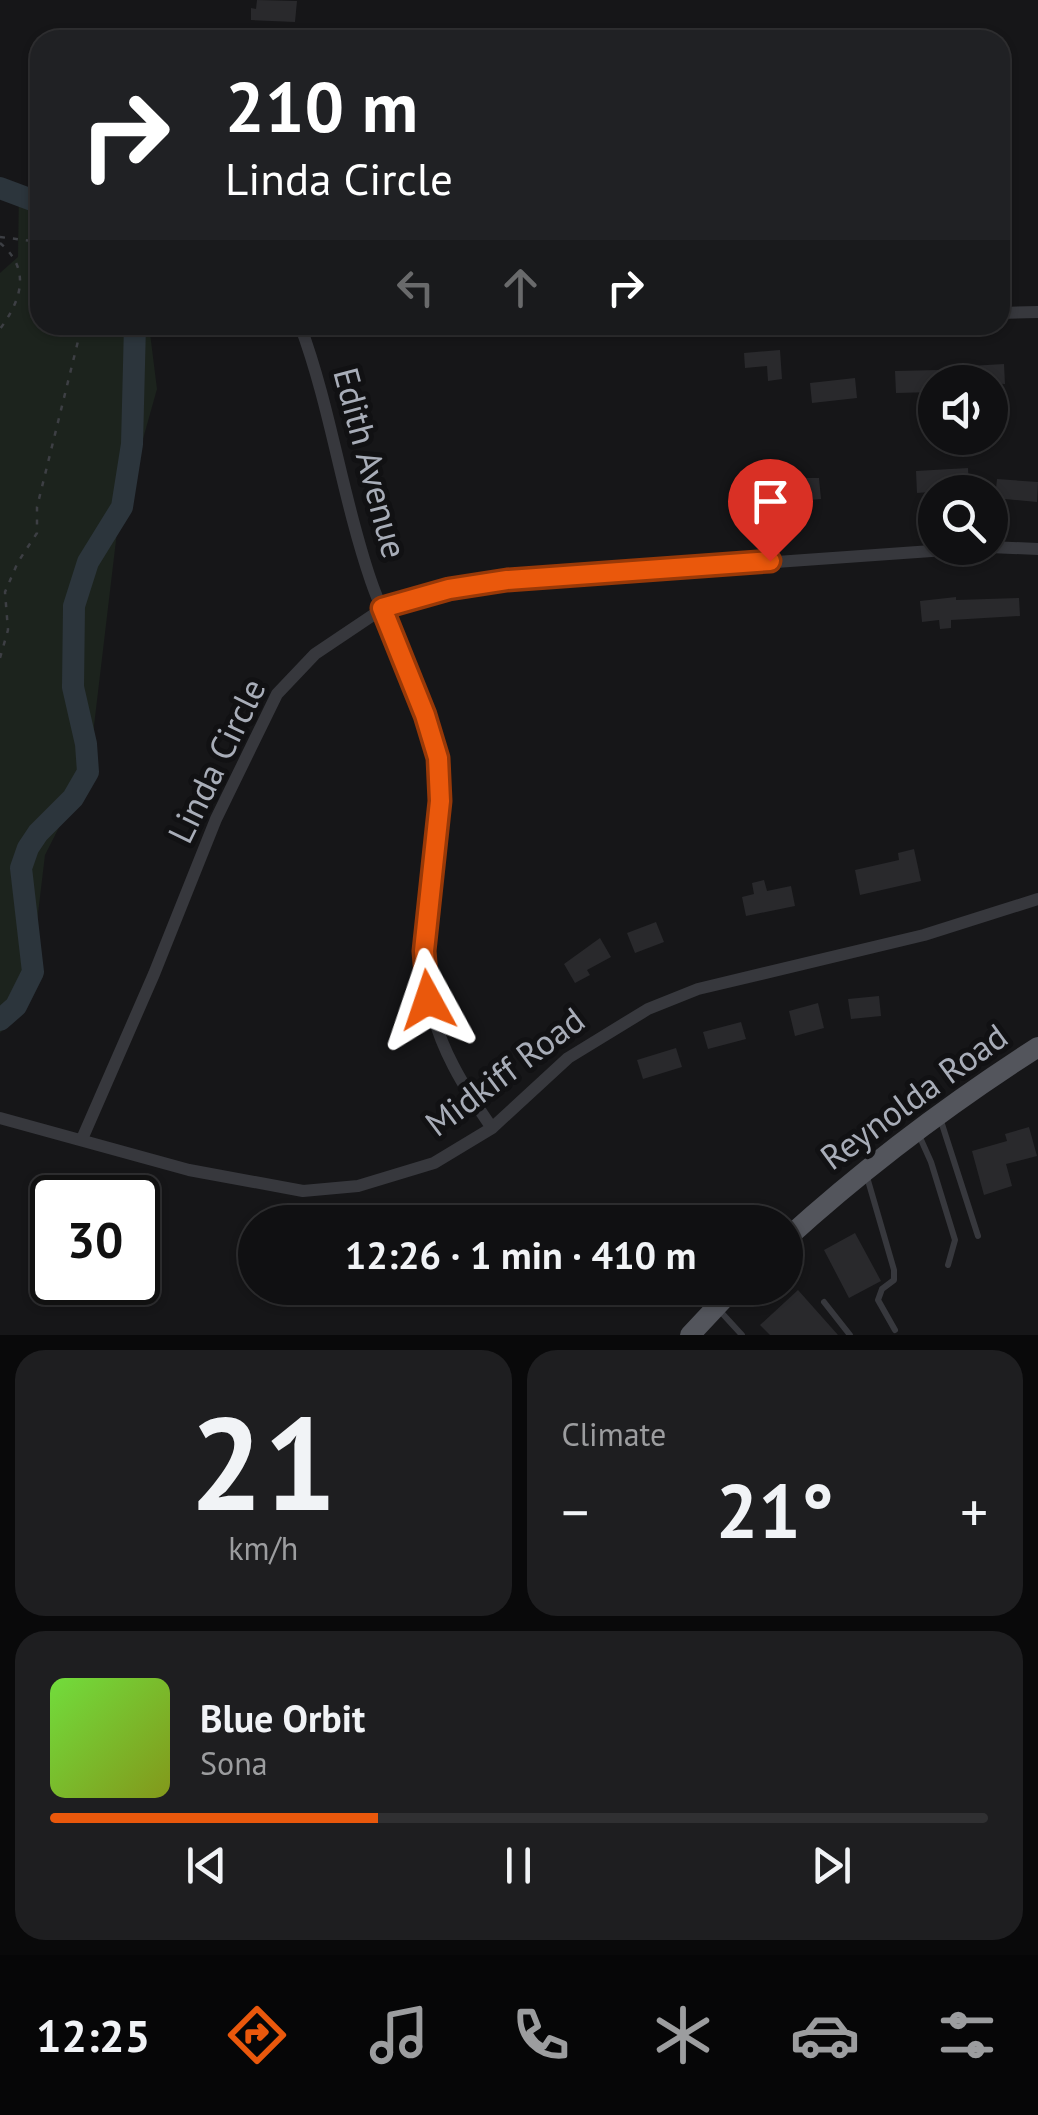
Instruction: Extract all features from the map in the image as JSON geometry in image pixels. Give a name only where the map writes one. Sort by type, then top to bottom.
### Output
[{"type":"main road","name":"Reynolda Road","points":[[803,1225],[983,1082],[1038,1046]]},
{"type":"main road","points":[[690,1335],[716,1307]]},
{"type":"street","points":[[1010,313],[1038,312]]},
{"type":"street","name":"Edith Avenue","points":[[303,335],[350,513],[438,758],[440,801],[424,951],[428,1000],[441,1045],[492,1128]]},
{"type":"street","points":[[1008,547],[1038,548]]},
{"type":"street","name":"Linda Circle","points":[[82,1138],[216,819],[277,694],[314,654],[382,608],[449,589],[507,580],[918,552]]},
{"type":"street","name":"Midkiff Road","points":[[0,1118],[188,1170],[303,1191],[358,1186],[434,1163],[492,1128],[568,1058],[648,1009],[698,989],[924,935],[1038,900]]},
{"type":"lane","points":[[939,1117],[978,1236]]},
{"type":"lane","points":[[918,1132],[932,1162],[955,1240],[948,1265]]},
{"type":"lane","points":[[866,1172],[894,1270],[894,1280],[882,1289],[878,1300],[896,1330]]},
{"type":"lane","points":[[824,1302],[850,1335]]},
{"type":"lane","points":[[716,1307],[742,1335]]},
{"type":"path","points":[[0,240],[30,242]]},
{"type":"path","points":[[0,240],[14,254],[22,281],[10,315],[0,328]]},
{"type":"path","points":[[0,658],[8,630],[5,592],[37,533],[37,507],[80,335]]},
{"type":"shaded area","points":[[19,188],[30,193],[30,335],[150,335],[157,389],[117,532],[89,768],[45,855],[27,1006],[0,1033],[0,273],[18,257]]},
{"type":"building","points":[[257,0],[297,1],[295,22],[251,20],[251,8],[256,9]]},
{"type":"building","points":[[780,350],[782,379],[768,381],[767,366],[745,368],[744,353]]},
{"type":"building","points":[[918,370],[918,392],[896,393],[895,371]]},
{"type":"building","points":[[855,378],[857,398],[812,403],[810,383]]},
{"type":"building","points":[[968,468],[968,475],[918,475],[917,493],[916,471]]},
{"type":"building","points":[[819,478],[821,499],[786,502],[783,480]]},
{"type":"building","points":[[1008,480],[1038,482],[1037,502],[1008,499]]},
{"type":"building","points":[[1019,598],[1020,616],[951,620],[951,628],[940,629],[939,620],[922,622],[920,601]]},
{"type":"building","points":[[914,849],[921,881],[860,895],[855,870],[899,860],[898,853]]},
{"type":"building","points":[[764,880],[767,891],[791,886],[795,906],[746,916],[742,897],[754,894],[752,883]]},
{"type":"building","points":[[656,922],[664,942],[635,953],[627,933]]},
{"type":"building","points":[[600,938],[611,957],[587,970],[590,975],[575,983],[564,964]]},
{"type":"building","points":[[879,996],[881,1016],[851,1019],[848,999]]},
{"type":"building","points":[[818,1003],[824,1028],[795,1036],[789,1011]]},
{"type":"building","points":[[741,1022],[746,1039],[708,1049],[703,1032]]},
{"type":"building","points":[[676,1048],[682,1067],[643,1079],[637,1060]]},
{"type":"building","points":[[1029,1127],[1037,1156],[1006,1164],[1012,1186],[984,1195],[972,1151],[1007,1141],[1005,1134]]},
{"type":"building","points":[[855,1233],[881,1281],[849,1298],[824,1250]]},
{"type":"building","points":[[803,1296],[838,1335],[770,1335],[760,1325],[782,1305],[803,1305]]},
{"type":"waterway","points":[[0,188],[30,199]]},
{"type":"waterway","points":[[0,1020],[16,1006],[33,972],[21,868],[28,848],[73,798],[88,772],[73,687],[74,606],[88,562],[122,507],[132,444],[135,335]]},
{"type":"route","points":[[428,1000],[424,951],[440,801],[438,758],[382,608],[449,589],[507,580],[770,561]]}]
